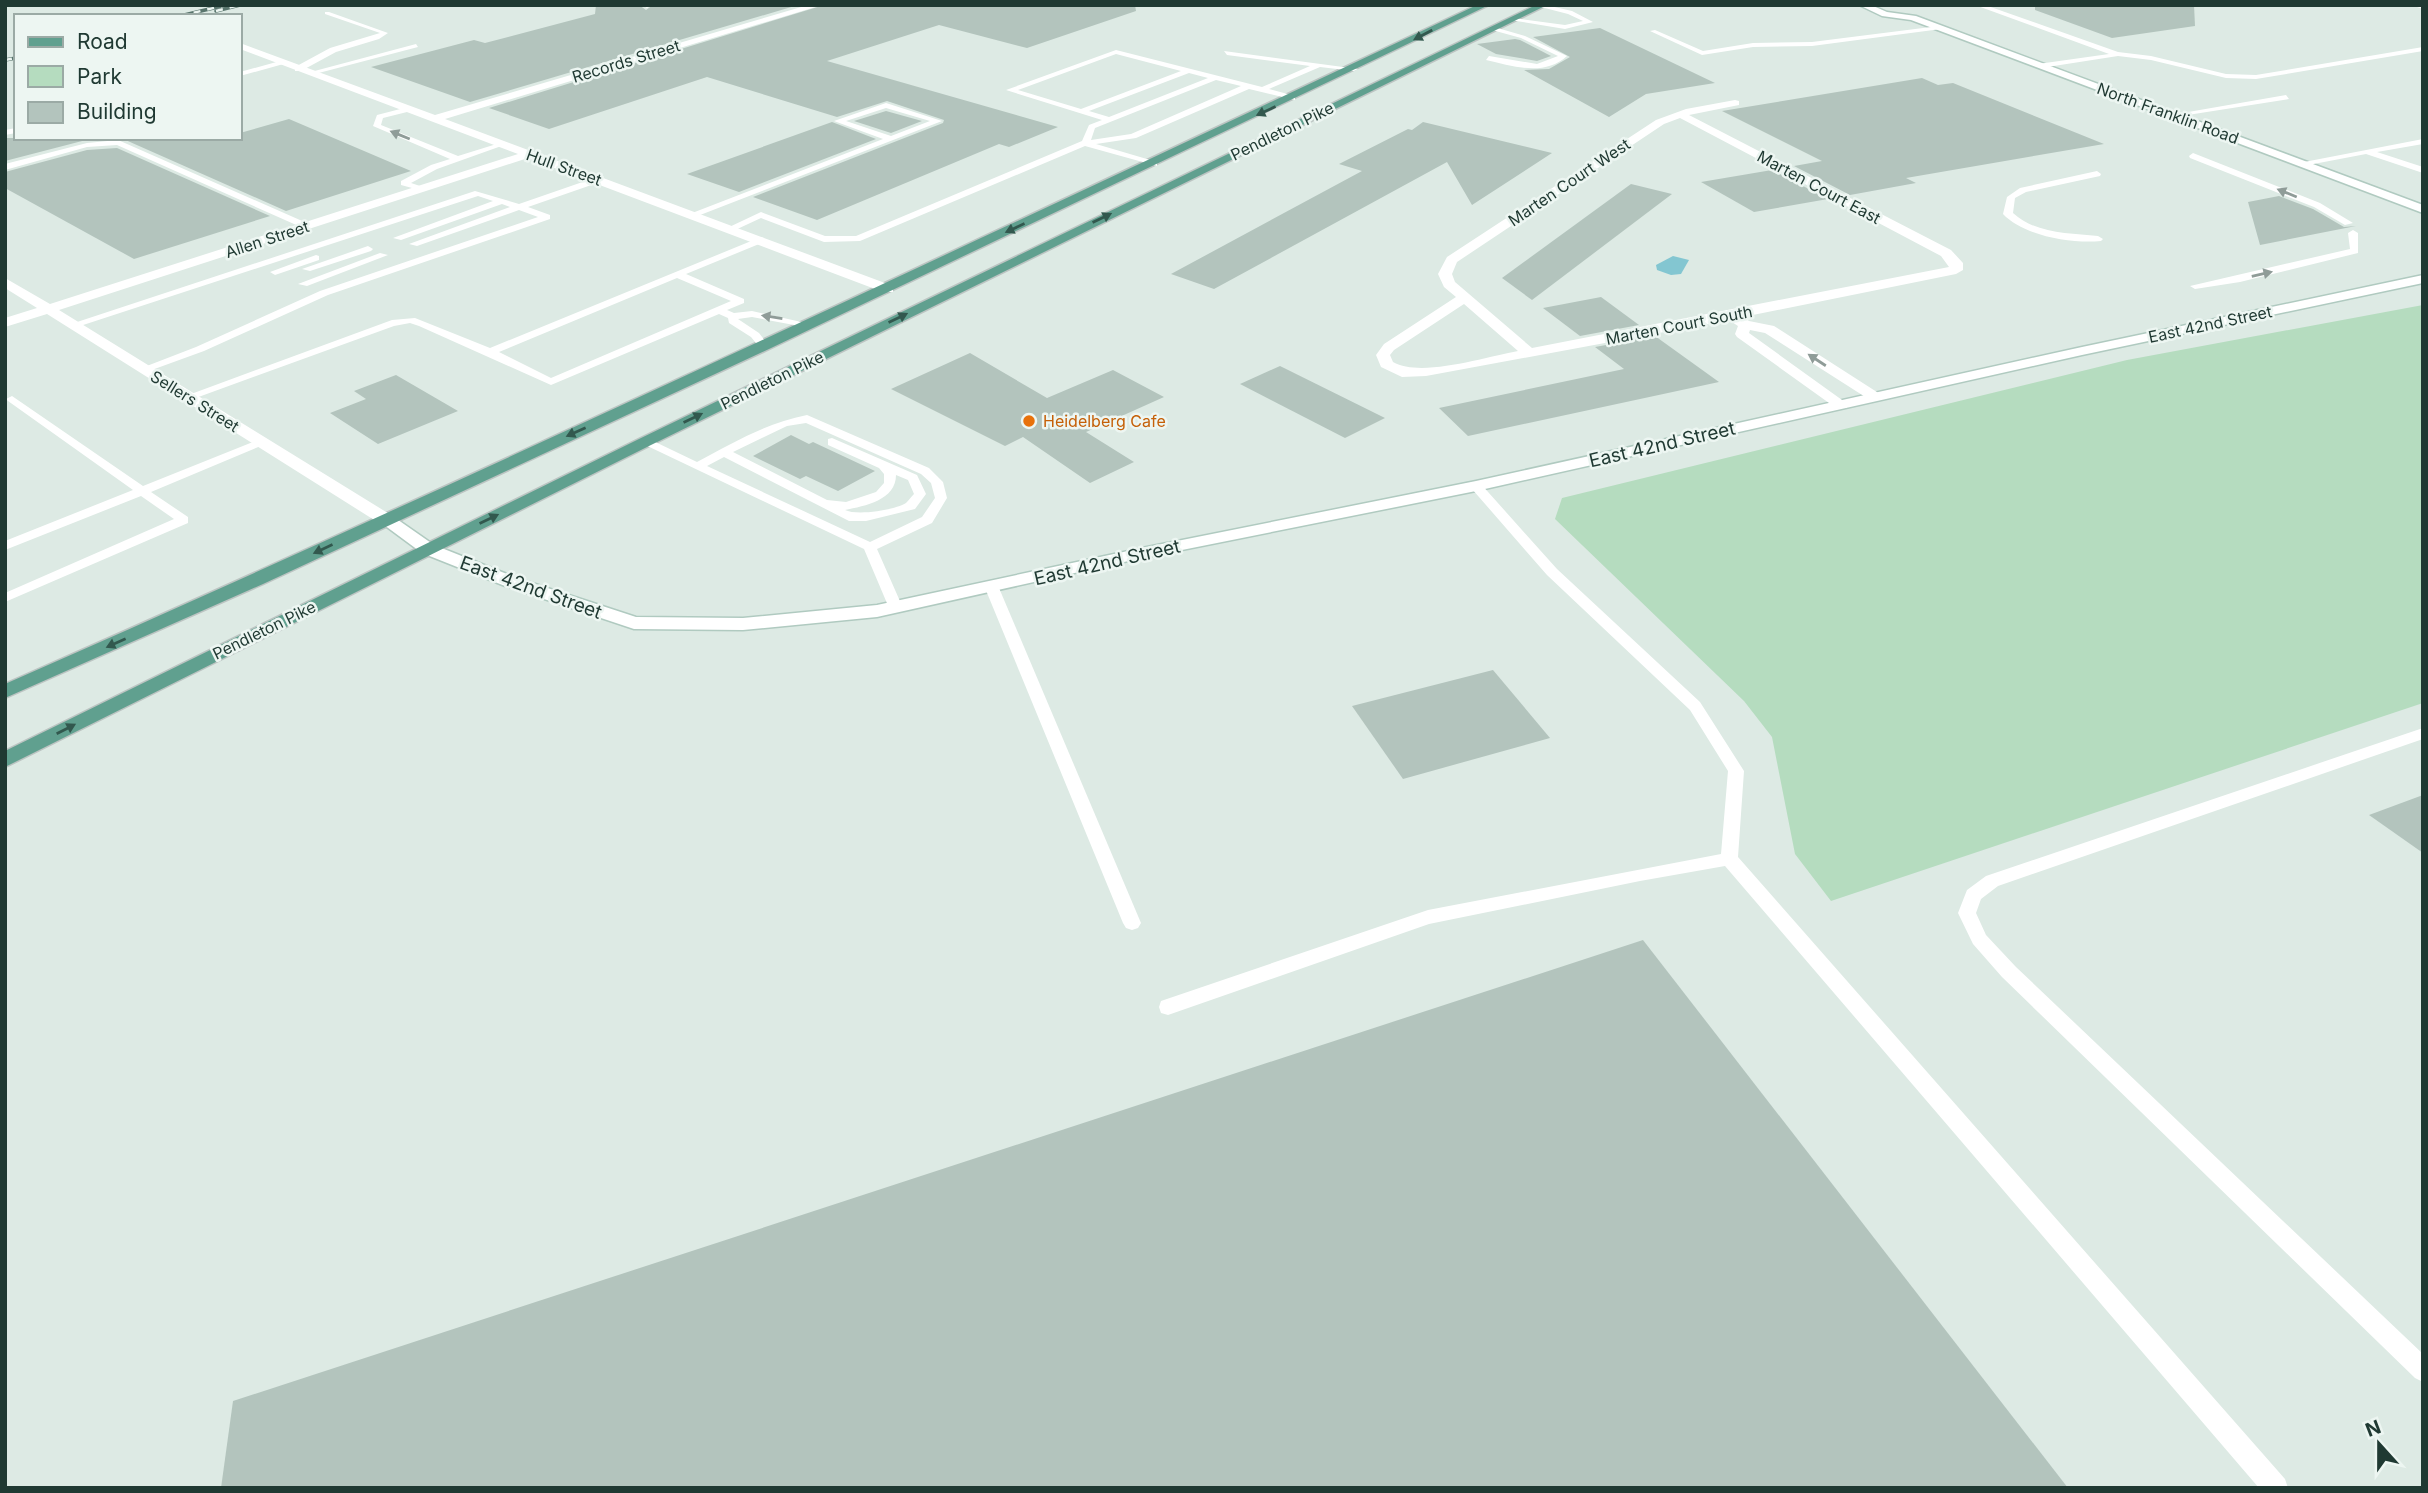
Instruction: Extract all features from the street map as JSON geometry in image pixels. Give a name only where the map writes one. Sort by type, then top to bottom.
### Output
[{"type":"main road","name":"Pendleton Pike","points":[[5,692],[888,289],[1485,5]]},
{"type":"main road","name":"Pendleton Pike","points":[[5,760],[645,442],[1542,6]]},
{"type":"street","name":"Records Street","points":[[434,119],[818,5]]},
{"type":"street","name":"North Franklin Road","points":[[1863,5],[1885,14],[1913,18],[2423,209]]},
{"type":"street","name":"North Franklin Road","points":[[1894,5],[1910,11],[1913,18]]},
{"type":"street","name":"Hull Street","points":[[242,47],[888,289]]},
{"type":"street","name":"Marten Court West","points":[[1529,353],[1450,284],[1445,276],[1452,260],[1649,128],[1679,114],[1735,103]]},
{"type":"street","name":"Marten Court East","points":[[1679,114],[1946,253],[1956,263]]},
{"type":"street","name":"Allen Street","points":[[5,323],[529,154]]},
{"type":"street","name":"Marten Court South","points":[[1465,297],[1385,352],[1384,361],[1402,373],[1417,373],[1949,272],[1956,270],[1956,263]]},
{"type":"street","name":"East 42nd Street","points":[[385,519],[428,549],[511,582],[634,623],[743,624],[896,608],[1142,553],[1476,486],[2082,351],[2423,279]]},
{"type":"street","name":"Sellers Street","points":[[5,282],[385,519]]},
{"type":"street","points":[[1732,315],[1745,325],[1769,329],[1875,397]]},
{"type":"street","points":[[1745,325],[1742,334],[1841,405]]},
{"type":"lane","points":[[1978,5],[2117,54],[2233,77],[2256,77],[2423,49]]},
{"type":"lane","points":[[2416,5],[2423,7]]},
{"type":"lane","points":[[1513,20],[1565,27],[1591,22],[1570,12],[1542,6]]},
{"type":"lane","points":[[298,69],[333,50],[377,38],[385,33],[327,13]]},
{"type":"lane","points":[[1653,31],[1702,53],[1753,45],[1812,44],[1939,28]]},
{"type":"lane","points":[[1489,58],[1527,66],[1546,66],[1563,56],[1523,37],[1494,29]]},
{"type":"lane","points":[[311,74],[416,46]]},
{"type":"lane","points":[[1109,120],[1010,90],[1116,52],[1292,98]]},
{"type":"lane","points":[[1227,53],[1354,69]]},
{"type":"lane","points":[[2041,66],[2117,54]]},
{"type":"lane","points":[[242,74],[284,63]]},
{"type":"lane","points":[[1262,90],[1320,64]]},
{"type":"lane","points":[[1080,111],[1187,71]]},
{"type":"lane","points":[[1085,143],[1092,127],[1214,78]]},
{"type":"lane","points":[[730,229],[761,215],[824,239],[857,239],[1085,143],[1133,136],[1248,86]]},
{"type":"lane","points":[[2175,115],[2286,97]]},
{"type":"lane","points":[[692,215],[891,139],[938,121],[886,105],[838,121],[891,139]]},
{"type":"lane","points":[[408,109],[380,117],[377,126],[458,159]]},
{"type":"lane","points":[[2302,163],[2423,141]]},
{"type":"lane","points":[[5,167],[87,145],[118,142],[306,226]]},
{"type":"lane","points":[[1085,143],[1154,164]]},
{"type":"lane","points":[[420,189],[404,183],[434,167],[502,144]]},
{"type":"lane","points":[[2367,151],[2423,170]]},
{"type":"lane","points":[[2193,156],[2317,205],[2350,228],[2356,251],[2239,279],[2195,286]]},
{"type":"lane","points":[[2097,174],[2022,190],[2011,197],[2008,214],[2016,223],[2034,230],[2098,239]]},
{"type":"lane","points":[[414,244],[597,180]]},
{"type":"lane","points":[[73,325],[478,193],[547,217],[324,293],[200,349],[145,369]]},
{"type":"lane","points":[[490,197],[393,235],[503,201]]},
{"type":"lane","points":[[490,352],[761,240]]},
{"type":"lane","points":[[280,274],[363,246]]},
{"type":"lane","points":[[303,284],[383,255]]},
{"type":"lane","points":[[259,265],[324,293]]},
{"type":"lane","points":[[189,397],[392,323],[411,320],[490,352],[551,382],[695,316],[740,301],[677,274]]},
{"type":"lane","points":[[639,290],[652,296]]},
{"type":"lane","points":[[604,304],[619,311]]},
{"type":"lane","points":[[718,310],[733,316],[752,314],[810,325]]},
{"type":"lane","points":[[733,316],[733,321],[755,335],[764,346]]},
{"type":"lane","points":[[568,319],[582,326]]},
{"type":"lane","points":[[532,334],[545,341]]},
{"type":"lane","points":[[5,598],[183,520],[12,399]]},
{"type":"lane","points":[[698,466],[784,423],[807,419],[925,471],[937,482],[941,498],[927,520],[870,547]]},
{"type":"lane","points":[[723,452],[849,517],[866,517],[910,506],[920,494],[914,478],[797,425],[784,423]]},
{"type":"lane","points":[[645,442],[870,547],[896,608]]},
{"type":"lane","points":[[5,545],[262,443]]},
{"type":"lane","points":[[824,504],[846,506],[880,495],[890,483],[890,473],[883,465]]},
{"type":"lane","points":[[1476,486],[1552,572],[1695,706],[1736,771],[1729,859],[2276,1488]]},
{"type":"lane","points":[[992,588],[1132,923]]},
{"type":"lane","points":[[2423,733],[1992,881],[1973,895],[1967,913],[1979,939],[2010,972],[2423,1370]]},
{"type":"lane","points":[[1168,1007],[1428,917],[1640,874],[1729,859]]},
{"type":"green space","points":[[2423,305],[2423,703],[1831,901],[1795,854],[1772,737],[1744,701],[1555,519],[1562,498],[2127,360]]},
{"type":"water","points":[[1673,256],[1689,260],[1681,274],[1671,275],[1657,270],[1656,265]]},
{"type":"building","points":[[596,5],[639,5],[646,10],[653,5],[798,5],[470,102],[371,67],[474,40],[485,43],[595,14]]},
{"type":"building","points":[[824,5],[1135,5],[1136,11],[1027,48],[939,25],[827,61],[1058,127],[1009,147],[999,144],[817,220],[753,197],[943,123],[944,120],[887,101],[837,117],[707,77],[549,129],[489,108]]},
{"type":"building","points":[[2035,5],[2194,5],[2195,26],[2112,38],[2035,10]]},
{"type":"building","points":[[1600,28],[1715,83],[1646,94],[1609,117],[1524,70],[1549,69],[1570,57],[1533,37]]},
{"type":"building","points":[[1515,39],[1551,56],[1537,61],[1496,54],[1477,44]]},
{"type":"building","points":[[1922,78],[1938,85],[1953,83],[2104,144],[1906,178],[1916,183],[1850,195],[1794,166],[1822,161],[1722,111]]},
{"type":"building","points":[[886,111],[922,121],[891,133],[854,121]]},
{"type":"building","points":[[289,119],[411,171],[286,211],[126,140],[242,140],[242,132]]},
{"type":"building","points":[[832,122],[876,139],[739,192],[687,174]]},
{"type":"building","points":[[1423,122],[1552,153],[1472,205],[1447,162],[1214,289],[1171,274],[1362,171],[1339,164],[1408,129],[1412,130]]},
{"type":"building","points":[[5,138],[86,140],[5,161]]},
{"type":"building","points":[[117,148],[270,216],[134,259],[5,188],[5,172],[87,150]]},
{"type":"building","points":[[1772,170],[1828,199],[1754,212],[1701,182]]},
{"type":"building","points":[[1631,184],[1672,194],[1532,300],[1502,278]]},
{"type":"building","points":[[2279,196],[2313,209],[2344,227],[2356,226],[2260,245],[2248,202]]},
{"type":"building","points":[[1601,297],[1639,325],[1580,336],[1543,308]]},
{"type":"building","points":[[1655,336],[1719,382],[1468,436],[1439,408],[1624,369],[1595,347]]},
{"type":"building","name":"Heidelberg Cafe","points":[[970,353],[1047,398],[1113,370],[1164,397],[1086,432],[1134,462],[1090,483],[1023,437],[1005,446],[891,389]]},
{"type":"building","points":[[1280,366],[1385,418],[1345,438],[1240,384]]},
{"type":"building","points":[[396,375],[458,411],[378,444],[330,413],[366,399],[354,391]]},
{"type":"building","points":[[791,435],[809,444],[813,442],[875,471],[838,491],[806,476],[800,479],[753,456]]},
{"type":"building","points":[[1493,670],[1550,738],[1403,779],[1352,706]]},
{"type":"building","points":[[2423,795],[2423,853],[2369,815]]},
{"type":"building","points":[[1643,940],[2068,1488],[221,1488],[233,1401]]},
{"type":"railway","points":[[188,14],[226,5]]},
{"type":"railway","points":[[216,11],[240,5]]},
{"type":"railway","points":[[5,60],[14,58]]},
{"type":"place","name":"Heidelberg Cafe","points":[[1029,421]]}]
